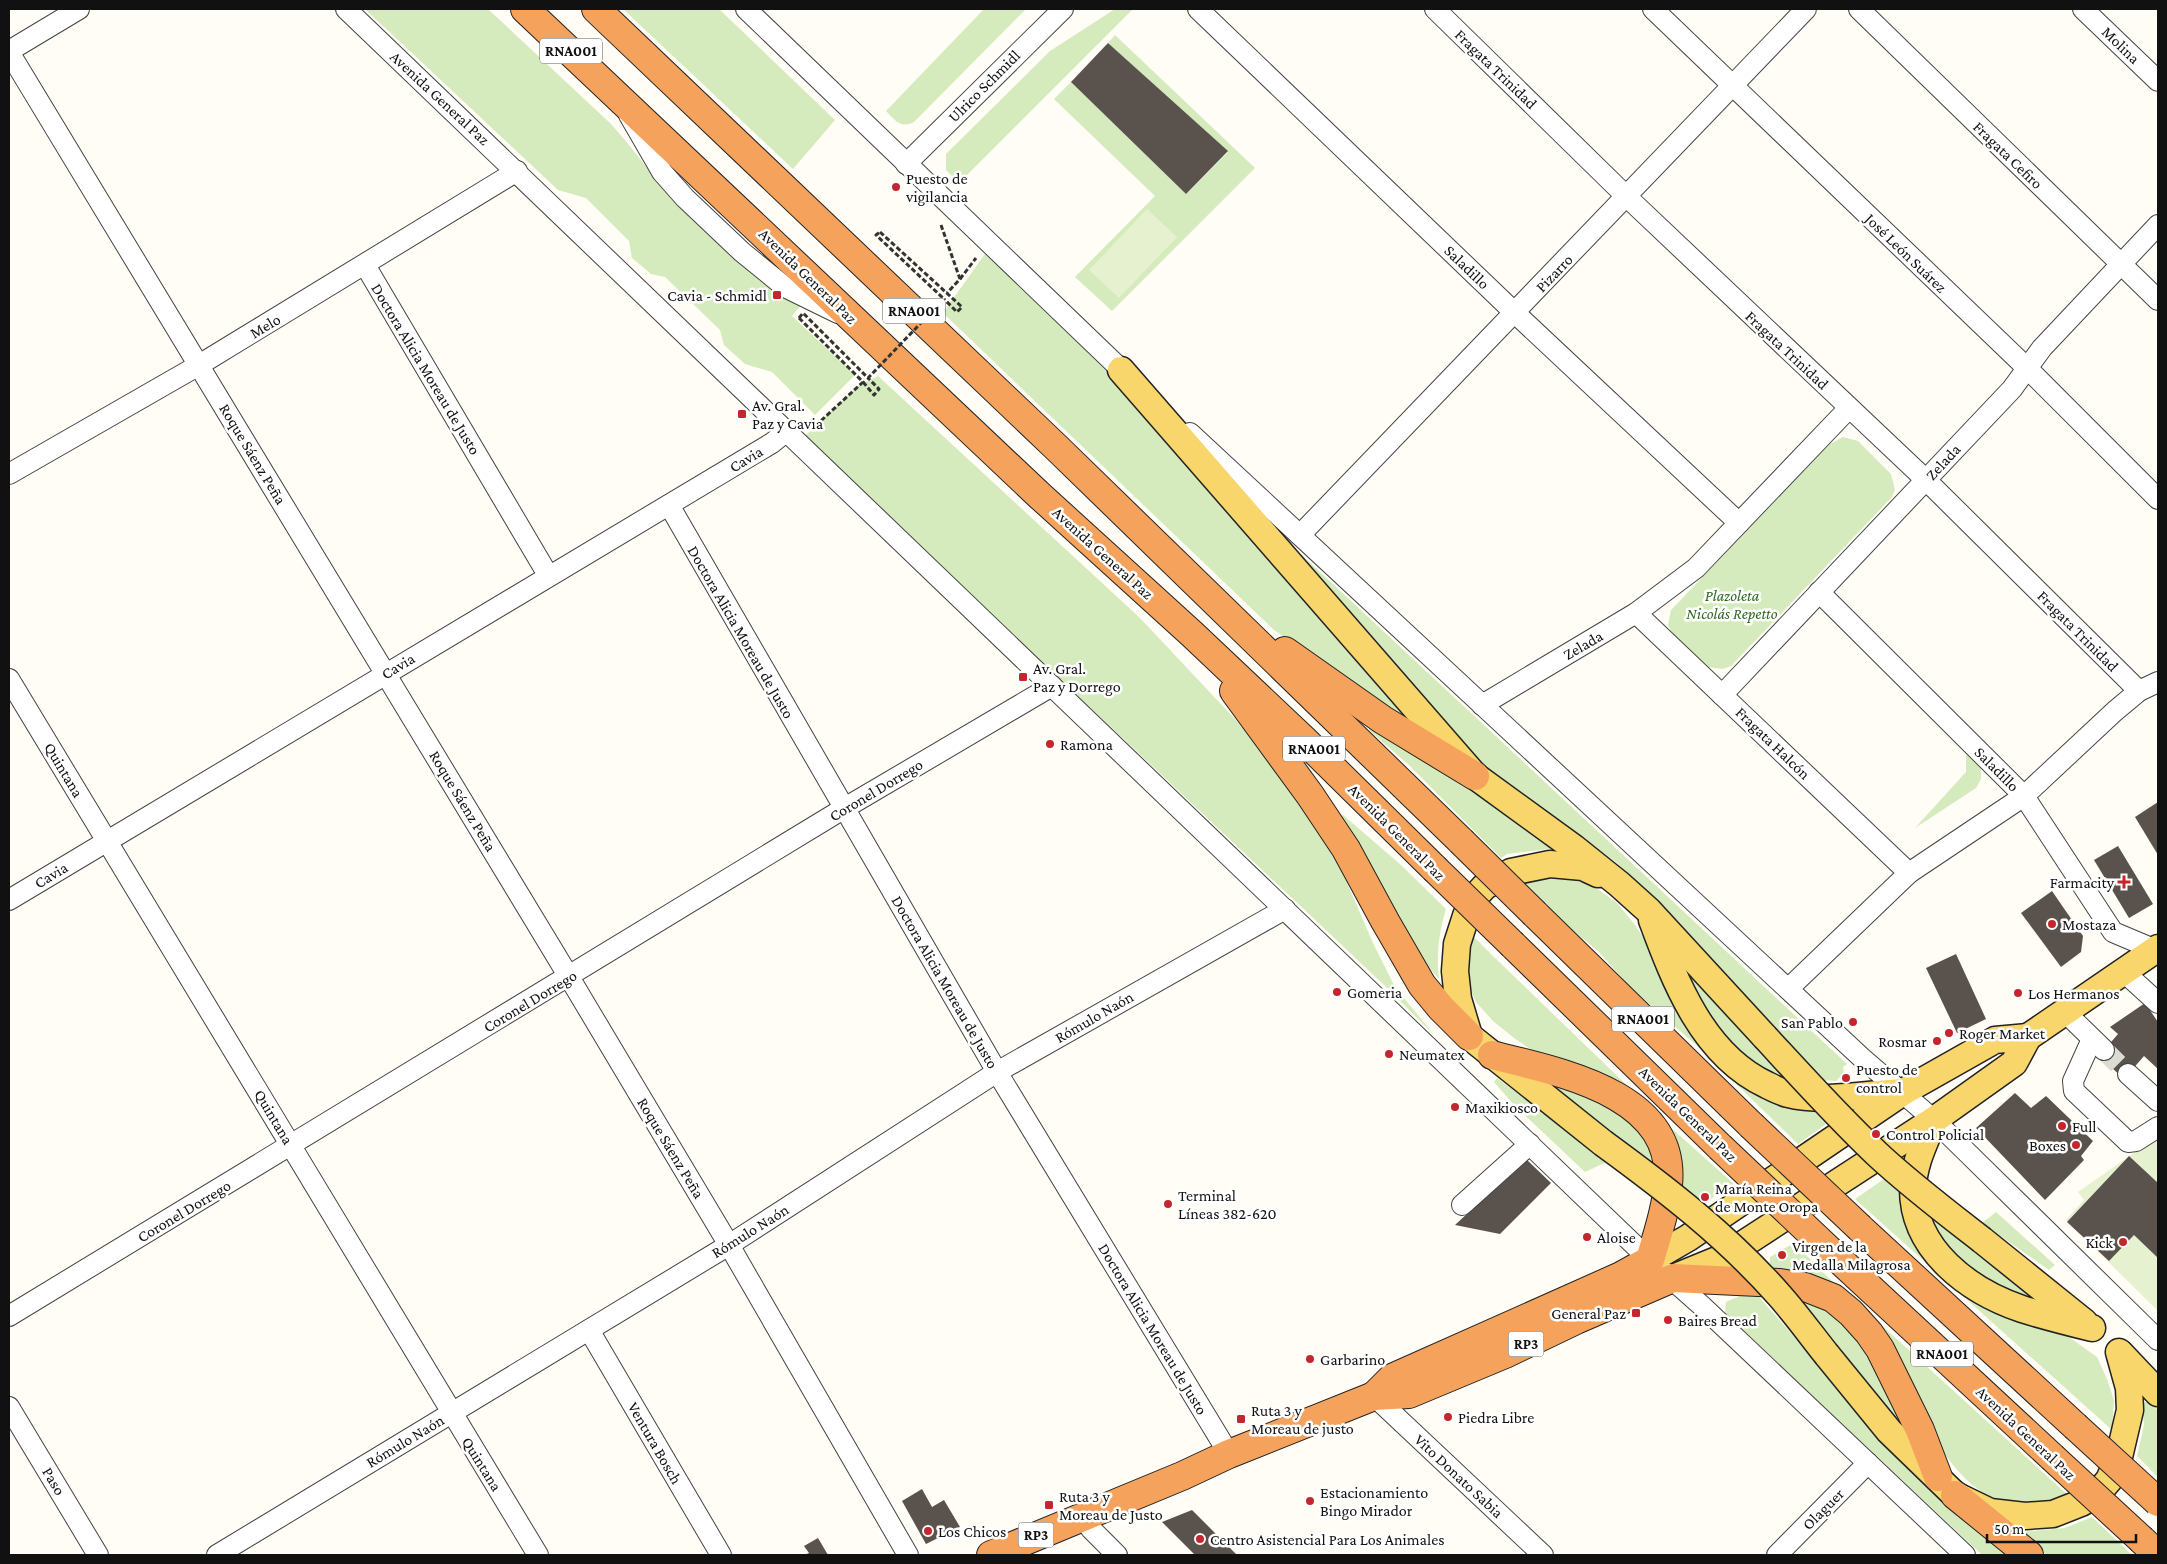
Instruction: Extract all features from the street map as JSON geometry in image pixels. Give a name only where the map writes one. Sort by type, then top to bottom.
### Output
[{"type":"highway","name":"Avenida General Paz","points":[[525,9],[1039,495],[1192,634],[1311,747],[1720,1147],[2150,1547]]},
{"type":"highway","name":"RNA001","points":[[596,9],[899,296],[1230,614],[1751,1125],[2158,1502]]},
{"type":"highway","points":[[1230,614],[1383,720],[1475,776]]},
{"type":"highway","points":[[1192,634],[1310,795],[1346,849],[1422,985],[1441,1008],[1469,1036]]},
{"type":"highway","points":[[1492,1054],[1583,1080],[1614,1094],[1636,1110],[1650,1125],[1664,1152],[1668,1168],[1668,1185],[1662,1220],[1650,1260]]},
{"type":"highway","name":"RP3","points":[[1374,1396],[1392,1378],[1621,1276],[1650,1260]]},
{"type":"highway","points":[[1673,1278],[1780,1283],[1805,1287],[1833,1298],[1851,1313],[1880,1349],[1946,1486],[2029,1555]]},
{"type":"highway","name":"RP3","points":[[991,1555],[1228,1454],[1374,1396],[1409,1394],[1505,1354],[1673,1278]]},
{"type":"main road","points":[[1121,370],[1475,776],[1574,848],[1649,911],[1766,1036],[1815,1092],[1876,1153],[1930,1199],[2092,1328],[2119,1352],[2158,1393]]},
{"type":"main road","points":[[1619,884],[1583,867],[1567,864],[1533,867],[1512,872],[1485,886],[1473,899],[1457,944],[1455,971],[1458,999],[1469,1036],[1603,1143],[1675,1196],[1731,1246],[1780,1295],[1889,1431],[1946,1486],[1990,1512],[2025,1516],[2052,1514],[2081,1503],[2097,1494],[2109,1480],[2119,1457],[2130,1410],[2129,1388],[2119,1352]]},
{"type":"main road","points":[[1649,911],[1669,968],[1698,1020],[1715,1045],[1737,1067],[1759,1081],[1787,1094],[1830,1097],[1902,1092]]},
{"type":"main road","points":[[1673,1278],[1722,1258],[1934,1120],[2014,1063],[2028,1037],[2157,950]]},
{"type":"main road","points":[[1650,1260],[1688,1238],[1902,1092],[1995,1040],[2028,1037]]},
{"type":"main road","points":[[1934,1120],[1916,1166],[1913,1188],[1914,1208],[1919,1226],[1936,1253],[1954,1272],[1980,1290],[2020,1308],[2092,1328]]},
{"type":"street","points":[[9,52],[79,9]]},
{"type":"street","name":"Avenida General Paz","points":[[346,9],[1650,1260],[1673,1278],[1965,1555]]},
{"type":"street","points":[[746,9],[1121,370],[1862,1058],[1934,1120],[2158,1340]]},
{"type":"street","name":"Ulrico Schmidl","points":[[906,164],[1063,9]]},
{"type":"street","name":"Saladillo","points":[[1198,9],[1515,313],[1739,523]]},
{"type":"street","name":"Fragata Trinidad","points":[[1435,9],[1627,197],[1926,480],[2139,692]]},
{"type":"street","name":"José León Suárez","points":[[1653,9],[2027,368],[2158,499]]},
{"type":"street","name":"Pizarro","points":[[1300,535],[1806,9]]},
{"type":"street","name":"Fragata Cefiro","points":[[1859,9],[2158,300]]},
{"type":"street","name":"Molina","points":[[2083,9],[2158,81]]},
{"type":"street","name":"Roque Sáenz Peña","points":[[9,52],[569,977],[729,1245],[908,1555]]},
{"type":"street","name":"Melo","points":[[9,474],[199,365],[517,171]]},
{"type":"street","name":"Zelada","points":[[1722,695],[2012,389],[2042,348],[2122,266],[2158,225]]},
{"type":"street","name":"Doctora Alicia Moreau de Justo","points":[[365,265],[548,575]]},
{"type":"street","name":"Zelada","points":[[1482,706],[1636,613],[1696,568],[1849,408]]},
{"type":"street","name":"Cavia","points":[[9,900],[548,575],[772,443],[793,436]]},
{"type":"street","name":"Doctora Alicia Moreau de Justo","points":[[668,505],[997,1072],[1228,1454]]},
{"type":"street","name":"Saladillo","points":[[1819,592],[2024,796],[2041,818],[2113,932],[2157,950]]},
{"type":"street","name":"Fragata Halcón","points":[[1636,613],[1909,873]]},
{"type":"street","name":"Quintana","points":[[9,679],[106,842],[292,1146],[451,1414],[538,1555]]},
{"type":"street","points":[[1788,989],[1909,873],[2024,796],[2115,711],[2139,692],[2158,682]]},
{"type":"street","name":"Coronel Dorrego","points":[[9,1316],[292,1146],[843,809],[1052,686]]},
{"type":"street","name":"Rómulo Naón","points":[[217,1555],[729,1245],[997,1072],[1285,909]]},
{"type":"street","points":[[2124,972],[2158,1003]]},
{"type":"street","points":[[2065,1012],[2098,1044],[2073,1081],[2074,1091],[2128,1142],[2136,1141],[2158,1127]]},
{"type":"street","points":[[2128,1074],[2158,1101]]},
{"type":"street","points":[[1462,1205],[1530,1144]]},
{"type":"street","name":"Ventura Bosch","points":[[589,1330],[721,1555]]},
{"type":"street","name":"Vito Donato Sabia","points":[[1374,1396],[1543,1555]]},
{"type":"street","name":"Paso","points":[[9,1407],[98,1555]]},
{"type":"street","name":"Olaguer","points":[[1777,1555],[1868,1463]]},
{"type":"street","points":[[1083,1517],[1091,1529],[1117,1555]]},
{"type":"path","points":[[945,226],[939,219],[960,279]]},
{"type":"path","points":[[880,232],[947,293],[962,307],[957,312],[876,235],[880,232]]},
{"type":"path","points":[[947,293],[978,257],[971,250]]},
{"type":"path","points":[[870,380],[945,301]]},
{"type":"path","points":[[803,313],[870,380],[879,389],[874,395],[799,318],[803,313]]},
{"type":"path","points":[[793,436],[863,382]]},
{"type":"green space","points":[[365,9],[488,9],[610,123],[655,178],[740,262],[773,291],[801,305],[792,316],[855,375],[815,415],[772,372],[745,364],[724,345],[720,330],[665,277],[651,274],[632,258],[629,241],[586,198],[558,190]]},
{"type":"green space","points":[[623,9],[719,9],[835,120],[793,169]]},
{"type":"green space","points":[[984,9],[1026,9],[914,122],[905,125],[895,120],[886,111]]},
{"type":"green space","points":[[1115,9],[1133,9],[959,183],[946,170],[946,154],[1050,51]]},
{"type":"green space","points":[[1115,35],[1255,168],[1112,311],[1075,277],[1155,196],[1054,99],[1071,82],[1186,194],[1228,152],[1108,43]]},
{"type":"green space","points":[[1147,209],[1177,237],[1119,298],[1089,270]]},
{"type":"green space","points":[[987,251],[1117,376],[1434,742],[1274,630],[943,313]]},
{"type":"green space","points":[[878,376],[1140,618],[1235,719],[1298,795],[1344,876],[1373,943],[1395,987],[1435,1036],[1383,984],[804,437],[859,385]]},
{"type":"green space","name":"Plazoleta Nicolás Repetto","points":[[1843,437],[1858,441],[1891,474],[1895,490],[1892,497],[1731,666],[1723,669],[1706,667],[1673,635],[1668,625],[1671,610],[1830,444]]},
{"type":"green space","points":[[1276,531],[1847,1064],[1843,1067],[1844,1073],[1836,1081],[1819,1080],[1677,920],[1616,862],[1496,776],[1457,743]]},
{"type":"green space","points":[[1371,724],[1414,749],[1554,844],[1549,849],[1507,854],[1501,858],[1409,765],[1369,730]]},
{"type":"green space","points":[[1966,753],[1981,768],[1981,779],[1976,788],[1915,828],[1966,772]]},
{"type":"green space","points":[[1343,815],[1401,865],[1446,909],[1439,944],[1439,979],[1418,955],[1338,818]]},
{"type":"green space","points":[[1544,874],[1569,877],[1592,885],[1617,903],[1651,949],[1677,1007],[1812,1109],[1826,1124],[1798,1144],[1695,1044],[1631,988],[1598,951],[1572,930],[1521,878]]},
{"type":"green space","points":[[1471,934],[1638,1096],[1594,1070],[1538,1054],[1493,1021],[1476,1002],[1465,977]]},
{"type":"green space","points":[[1680,958],[1788,1083],[1735,1054],[1703,1010]]},
{"type":"green space","points":[[1537,1072],[1608,1099],[1645,1134],[1658,1168],[1603,1128]]},
{"type":"green space","points":[[1497,1078],[1588,1146],[1611,1160],[1585,1172],[1513,1104],[1494,1082]]},
{"type":"green space","points":[[1652,1111],[1734,1184],[1702,1204],[1679,1184]]},
{"type":"green space","name":"Kick","points":[[2158,1136],[2158,1311],[2066,1220],[2084,1200],[2078,1192]]},
{"type":"green space","points":[[1884,1179],[1903,1196],[1919,1248],[2059,1330],[2097,1357],[2114,1400],[2112,1430],[1855,1199]]},
{"type":"green space","points":[[1996,1212],[2055,1265],[2049,1270],[1982,1223]]},
{"type":"green space","points":[[1935,1220],[1987,1257],[2041,1300],[2038,1303],[1989,1285],[1963,1265],[1935,1232]]},
{"type":"green space","points":[[1794,1243],[1844,1293],[1823,1280],[1798,1270],[1770,1268],[1770,1257]]},
{"type":"green space","points":[[1791,1294],[1812,1301],[1832,1312],[1857,1334],[1885,1379],[1904,1418],[1899,1421]]},
{"type":"green space","points":[[1742,1295],[1759,1297],[1813,1358],[2011,1555],[1982,1555],[1725,1313],[1726,1302]]},
{"type":"green space","points":[[1866,1311],[2071,1498],[2038,1504],[2014,1505],[1988,1496],[1972,1485],[1946,1456],[1936,1440]]},
{"type":"green space","points":[[2150,1400],[2158,1411],[2158,1477],[2137,1456],[2144,1425],[2142,1404]]},
{"type":"green space","points":[[2092,1517],[2132,1555],[2047,1555],[2020,1537],[2022,1532],[2065,1528]]},
{"type":"building","points":[[1108,43],[1228,151],[1186,194],[1071,82]]},
{"type":"building","points":[[2158,802],[2158,855],[2135,817]]},
{"type":"building","name":"Farmacity","points":[[2118,846],[2153,904],[2129,918],[2094,860]]},
{"type":"building","name":"Mostaza","points":[[2052,891],[2083,936],[2081,952],[2061,967],[2021,913]]},
{"type":"building","points":[[1956,954],[1986,1019],[1957,1033],[1926,968]]},
{"type":"building","points":[[2145,1003],[2158,1022],[2158,1069],[2144,1056],[2124,1079],[2099,1056],[2118,1034],[2110,1027]]},
{"type":"building","points":[[2015,1093],[2031,1108],[2046,1096],[2093,1141],[2081,1156],[2084,1160],[2045,1200],[1976,1128]]},
{"type":"building","name":"Kick","points":[[2129,1156],[2158,1183],[2158,1258],[2134,1235],[2109,1261],[2067,1222]]},
{"type":"building","points":[[1526,1159],[1551,1183],[1500,1234],[1455,1225]]},
{"type":"building","points":[[922,1489],[932,1507],[944,1500],[960,1527],[926,1544],[902,1501]]},
{"type":"building","name":"Centro Asistencial Para Los Animales","points":[[1192,1510],[1237,1555],[1195,1555],[1162,1522]]},
{"type":"building","points":[[818,1538],[828,1555],[804,1555],[809,1553],[804,1546]]},
{"type":"tunnel","points":[[2104,1050],[2128,1074]]},
{"type":"place","name":"Puesto de vigilancia","points":[[896,187]]},
{"type":"place","name":"Cavia - Schmidl","points":[[777,295]]},
{"type":"place","name":"Av. Gral. Paz y Cavia","points":[[742,414]]},
{"type":"place","name":"Av. Gral. Paz y Dorrego","points":[[1023,677]]},
{"type":"place","name":"Ramona","points":[[1050,744]]},
{"type":"place","name":"Farmacity","points":[[2124,882]]},
{"type":"place","name":"Mostaza","points":[[2052,924]]},
{"type":"place","name":"Gomeria","points":[[1337,992]]},
{"type":"place","name":"Los Hermanos","points":[[2018,993]]},
{"type":"place","name":"San Pablo","points":[[1853,1022]]},
{"type":"place","name":"Roger Market","points":[[1949,1033]]},
{"type":"place","name":"Rosmar","points":[[1937,1041]]},
{"type":"place","name":"Neumatex","points":[[1389,1054]]},
{"type":"place","name":"Puesto de control","points":[[1846,1078]]},
{"type":"place","name":"Maxikiosco","points":[[1455,1107]]},
{"type":"place","name":"Full","points":[[2062,1126]]},
{"type":"place","name":"Control Policial","points":[[1876,1134]]},
{"type":"place","name":"Boxes","points":[[2076,1145]]},
{"type":"place","name":"María Reina de Monte Oropa","points":[[1705,1197]]},
{"type":"place","name":"Terminal Líneas 382-620","points":[[1168,1204]]},
{"type":"place","name":"Aloise","points":[[1587,1237]]},
{"type":"place","name":"Kick","points":[[2123,1242]]},
{"type":"place","name":"Virgen de la Medalla Milagrosa","points":[[1782,1255]]},
{"type":"place","name":"General Paz","points":[[1636,1313]]},
{"type":"place","name":"Baires Bread","points":[[1668,1320]]},
{"type":"place","name":"Garbarino","points":[[1310,1359]]},
{"type":"place","name":"Piedra Libre","points":[[1448,1417]]},
{"type":"place","name":"Ruta 3 y Moreau de justo","points":[[1241,1419]]},
{"type":"place","name":"Estacionamiento Bingo Mirador","points":[[1310,1501]]},
{"type":"place","name":"Ruta 3 y Moreau de Justo","points":[[1049,1505]]},
{"type":"place","name":"Los Chicos","points":[[928,1531]]},
{"type":"place","name":"Centro Asistencial Para Los Animales","points":[[1200,1539]]}]
